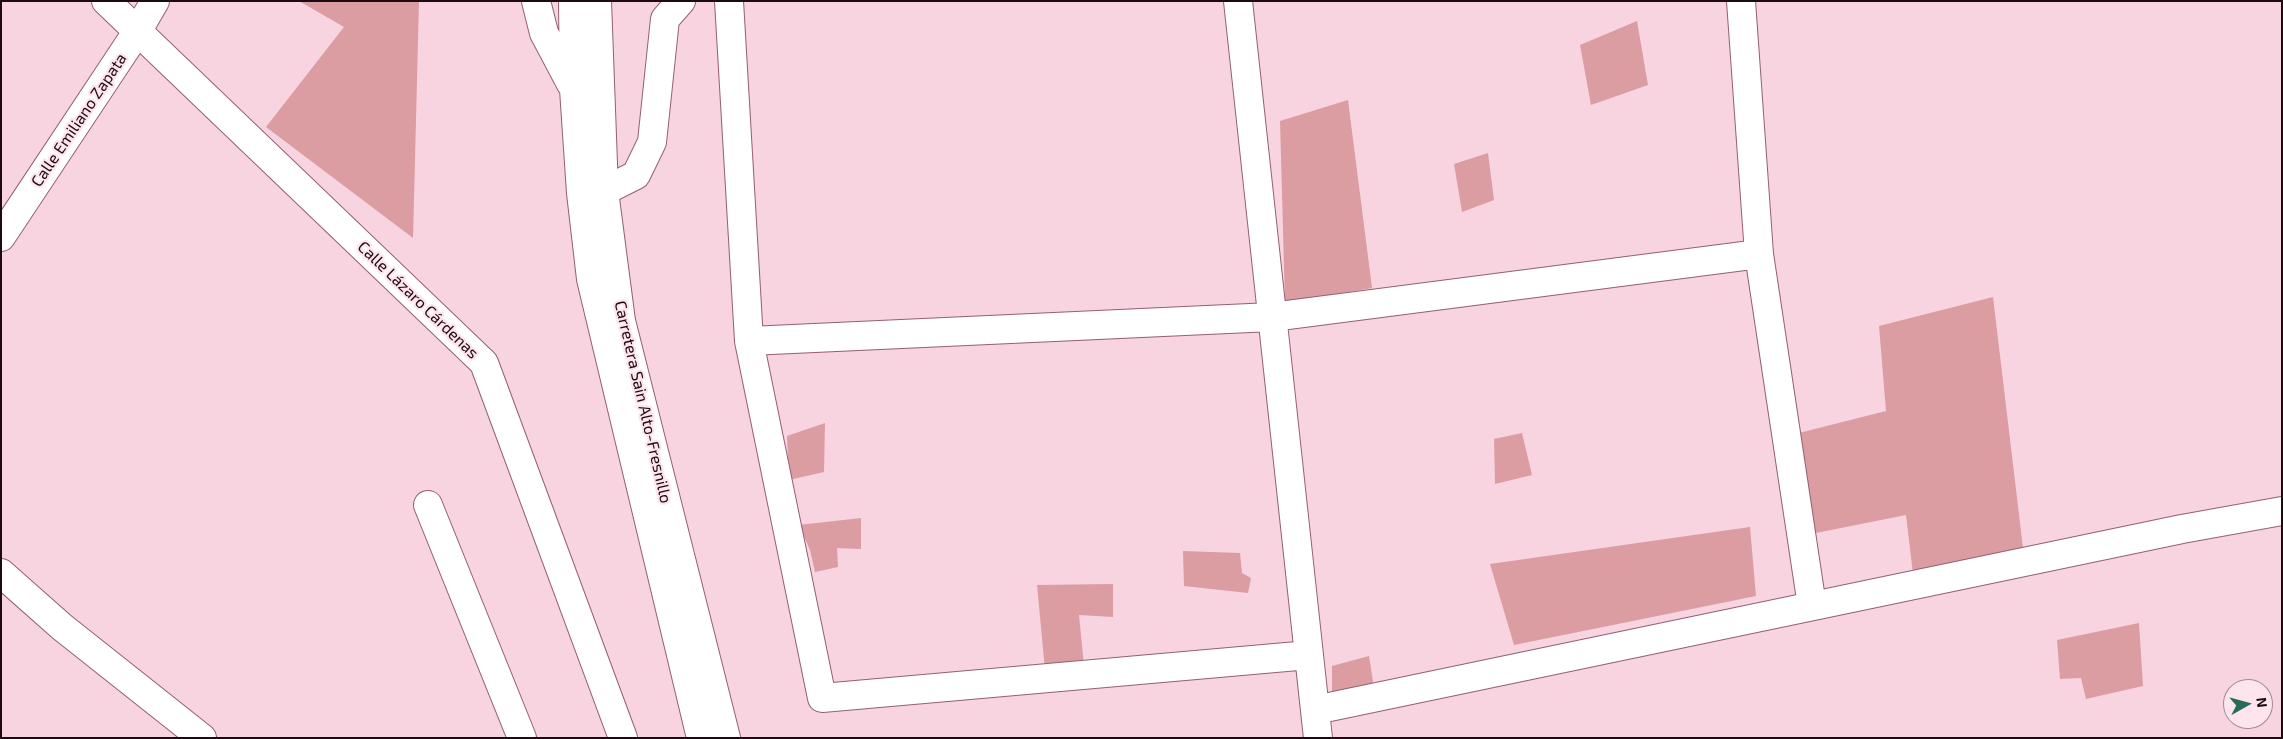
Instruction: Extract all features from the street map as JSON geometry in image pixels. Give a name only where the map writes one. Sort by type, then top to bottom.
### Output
[{"type":"street","name":"Calle Lázaro Cárdenas","points":[[106,1],[484,363],[623,738]]},
{"type":"street","name":"Calle Emiliano Zapata","points":[[1,237],[137,32],[155,1]]},
{"type":"street","points":[[536,1],[544,34],[574,89]]},
{"type":"street","points":[[573,1],[574,89],[592,192],[590,279],[701,738]]},
{"type":"street","name":"Carretera Sain Alto-Fresnillo","points":[[597,1],[592,192],[621,321],[726,738]]},
{"type":"street","points":[[592,192],[636,175],[652,142],[664,19],[681,1]]},
{"type":"street","points":[[729,1],[749,341],[822,698],[1308,655]]},
{"type":"street","points":[[1238,1],[1318,738]]},
{"type":"street","points":[[1741,1],[1759,254],[1812,606]]},
{"type":"street","points":[[749,341],[1272,317],[1759,254]]},
{"type":"street","points":[[428,505],[522,738]]},
{"type":"street","points":[[1315,710],[2182,529],[2282,511]]},
{"type":"street","points":[[1,573],[62,628],[202,738]]},
{"type":"building","points":[[299,1],[419,1],[413,238],[266,127],[344,27]]},
{"type":"building","points":[[1637,21],[1648,85],[1591,105],[1580,45]]},
{"type":"building","points":[[1348,100],[1372,288],[1285,303],[1280,121]]},
{"type":"building","points":[[1488,153],[1494,200],[1462,212],[1454,164]]},
{"type":"building","points":[[1993,297],[2023,548],[1913,574],[1906,515],[1811,534],[1795,434],[1886,411],[1879,326]]},
{"type":"building","points":[[825,423],[824,472],[789,480],[787,436]]},
{"type":"building","points":[[1522,433],[1532,475],[1495,484],[1494,439]]},
{"type":"building","points":[[861,518],[861,549],[837,548],[838,567],[815,572],[810,550],[799,525]]},
{"type":"building","points":[[1750,527],[1756,596],[1514,645],[1490,564]]},
{"type":"building","points":[[1183,551],[1240,553],[1242,573],[1251,578],[1248,593],[1184,586]]},
{"type":"building","points":[[1113,584],[1113,617],[1079,615],[1084,666],[1045,670],[1037,585]]},
{"type":"building","points":[[2139,623],[2143,686],[2086,699],[2081,678],[2060,679],[2057,640]]},
{"type":"building","points":[[1369,656],[1374,688],[1332,697],[1332,666]]}]
